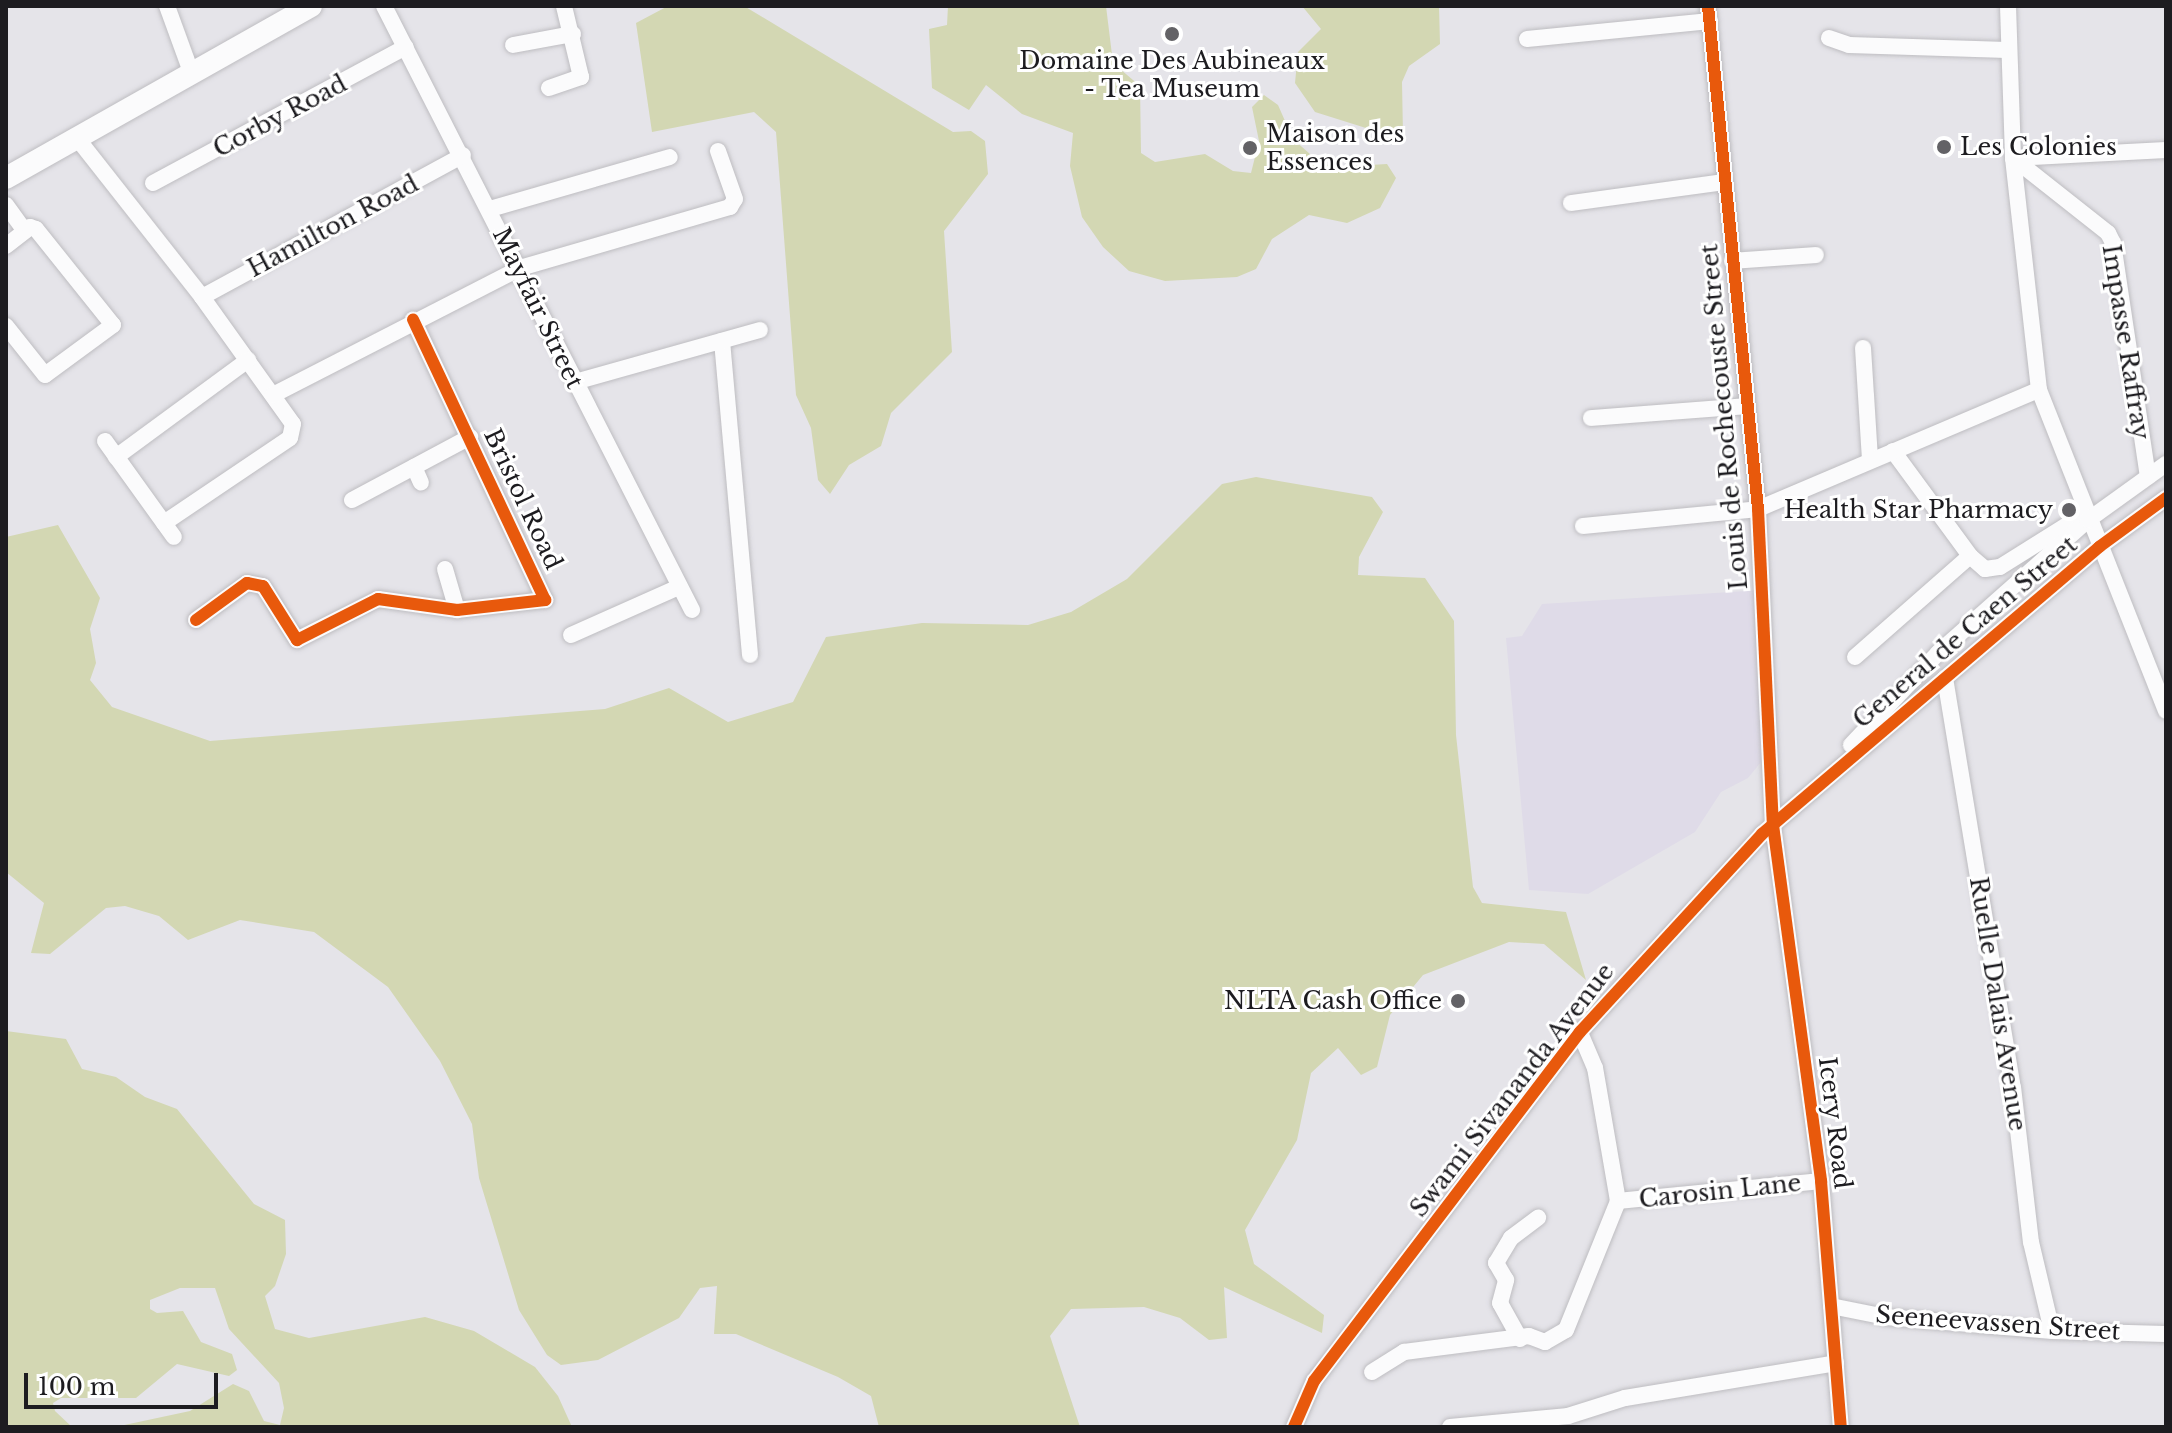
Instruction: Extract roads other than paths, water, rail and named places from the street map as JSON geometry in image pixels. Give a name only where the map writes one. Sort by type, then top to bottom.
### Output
[{"type":"main road","points":[[6,178],[311,6]]},
{"type":"street","points":[[167,6],[191,72]]},
{"type":"street","name":"Mayfair Street","points":[[384,6],[463,155],[692,610]]},
{"type":"street","points":[[549,88],[581,77],[564,6]]},
{"type":"street","points":[[2008,6],[2007,50],[2013,158],[2039,390],[2099,547],[2160,677],[2166,711]]},
{"type":"street","points":[[1527,39],[1709,14]]},
{"type":"street","name":"Louis de Rochecouste Street","points":[[1709,14],[1758,509],[1773,825]]},
{"type":"street","points":[[513,45],[573,34]]},
{"type":"street","points":[[1829,38],[1849,45],[2007,50]]},
{"type":"street","name":"Corby Road","points":[[153,183],[406,47]]},
{"type":"street","points":[[77,138],[202,297],[293,424],[290,438],[164,523]]},
{"type":"street","points":[[2013,158],[2166,150]]},
{"type":"street","points":[[273,395],[413,320],[520,268],[730,207],[735,199],[718,151]]},
{"type":"street","name":"Hamilton Road","points":[[202,297],[463,155]]},
{"type":"street","points":[[490,209],[670,157]]},
{"type":"street","name":"Impasse Raffray","points":[[2013,158],[2108,233],[2113,243],[2148,476]]},
{"type":"street","points":[[1571,203],[1724,182]]},
{"type":"street","points":[[6,205],[25,231]]},
{"type":"street","points":[[6,246],[25,231],[36,229],[113,325],[45,375],[6,326]]},
{"type":"street","points":[[1732,261],[1816,255]]},
{"type":"street","name":"Bristol Road","points":[[196,620],[247,583],[255,582],[291,635],[305,640],[378,599],[457,610],[545,600],[413,320]]},
{"type":"street","points":[[575,382],[760,330]]},
{"type":"street","points":[[722,341],[750,655]]},
{"type":"street","points":[[1863,348],[1870,460]]},
{"type":"street","points":[[116,457],[248,360]]},
{"type":"street","points":[[1583,526],[1758,509],[2039,390]]},
{"type":"street","points":[[1591,418],[1747,406]]},
{"type":"street","points":[[352,500],[418,475],[470,437]]},
{"type":"street","points":[[105,441],[174,537]]},
{"type":"street","points":[[1893,451],[1970,556],[1985,569],[2000,567],[2087,516]]},
{"type":"street","name":"General de Caen Street","points":[[1795,805],[1938,653],[2087,516],[2166,464]]},
{"type":"street","name":"General de Caen Street","points":[[1795,805],[2099,547],[2166,498]]},
{"type":"street","points":[[1855,657],[1970,556]]},
{"type":"street","points":[[445,569],[457,610]]},
{"type":"street","points":[[571,635],[679,587]]},
{"type":"street","name":"Ruelle Dalais Avenue","points":[[1945,678],[2013,1087],[2031,1242],[2052,1331]]},
{"type":"street","name":"Swami Sivananda Avenue","points":[[1294,1427],[1314,1381],[1580,1032],[1795,805]]},
{"type":"street","name":"Icery Road","points":[[1773,825],[1821,1181],[1841,1427]]},
{"type":"street","points":[[1372,1372],[1404,1352],[1520,1339],[1545,1342],[1566,1330],[1618,1201],[1595,1068],[1580,1032]]},
{"type":"street","name":"Carosin Lane","points":[[1618,1201],[1821,1181]]},
{"type":"street","points":[[1520,1339],[1500,1303],[1506,1280],[1496,1263],[1511,1238],[1538,1218]]},
{"type":"street","name":"Seeneevassen Street","points":[[1831,1306],[1886,1317],[2052,1331],[2166,1334]]},
{"type":"street","points":[[1450,1427],[1568,1416],[1625,1398],[1836,1363]]},
{"type":"place","name":"Domaine Des Aubineaux - Tea Museum","points":[[1172,34]]},
{"type":"place","name":"Les Colonies","points":[[1944,147]]},
{"type":"place","name":"Maison des Essences","points":[[1250,148]]},
{"type":"place","name":"Health Star Pharmacy","points":[[2069,510]]},
{"type":"place","name":"NLTA Cash Office","points":[[1458,1001]]}]
